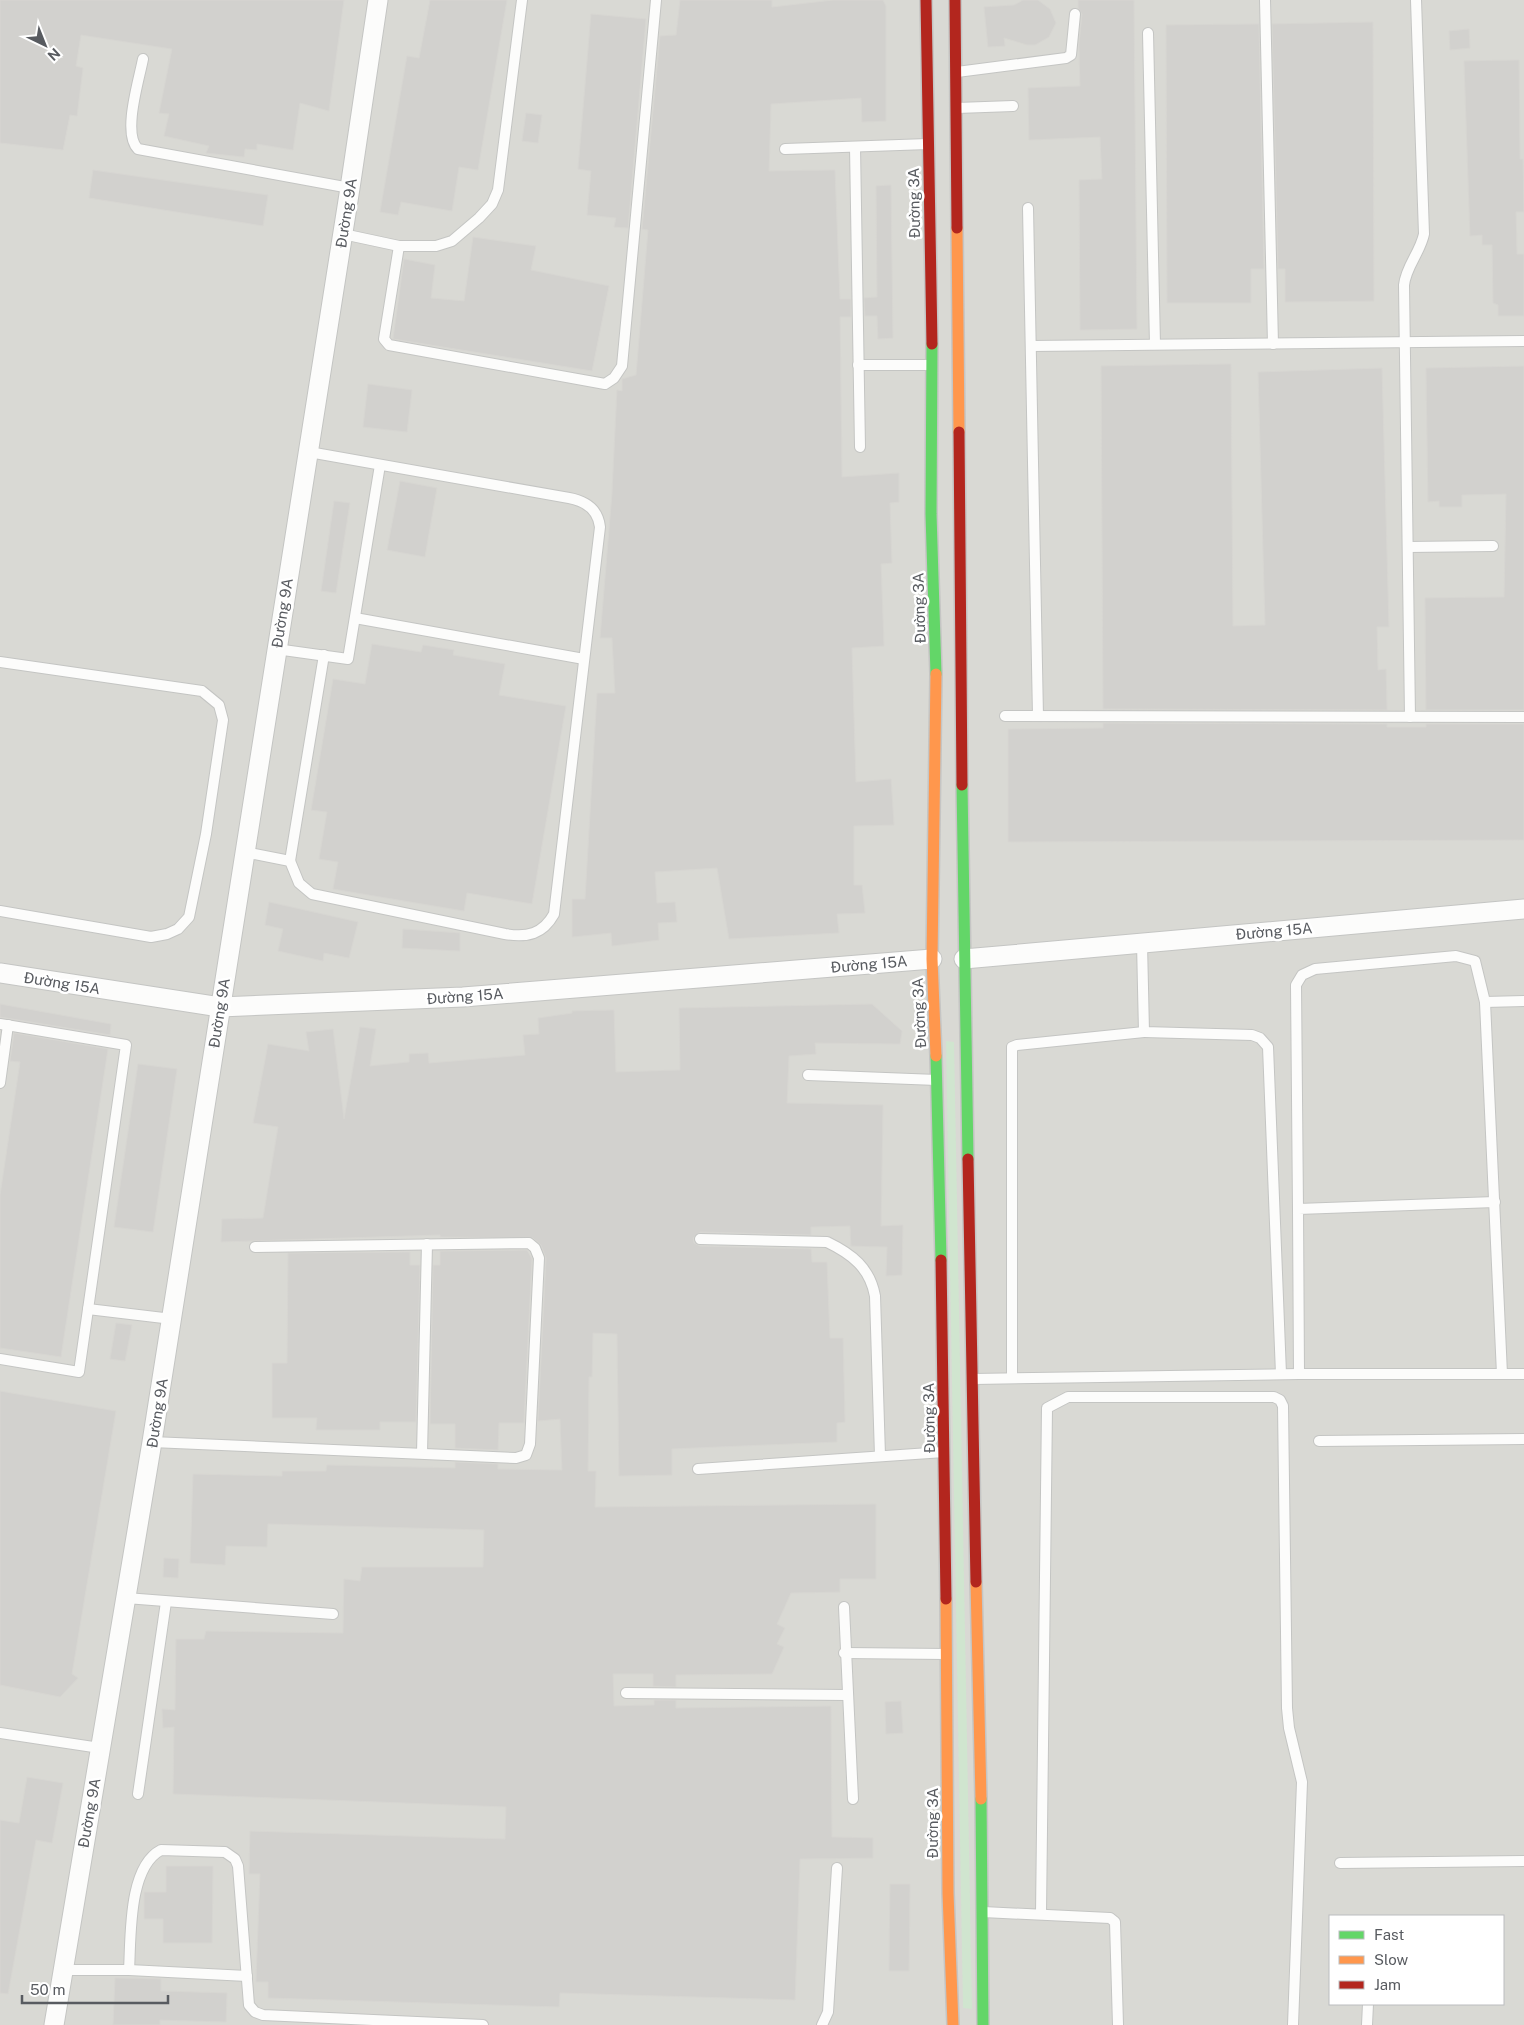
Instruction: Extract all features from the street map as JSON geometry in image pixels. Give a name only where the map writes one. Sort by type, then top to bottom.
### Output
[{"type":"street","name":"Đường 9A","points":[[54,2025],[172,1319],[244,852],[343,234],[378,0]]},
{"type":"street","name":"Đường 3A","points":[[926,0],[932,365],[931,514],[946,959],[973,1379],[983,1912],[983,2025]]},
{"type":"street","name":"Đường 3A","points":[[953,2025],[948,1893],[945,1452],[937,1080],[946,959],[956,108],[955,0]]},
{"type":"street","name":"Đường 15A","points":[[0,973],[220,1007],[463,996],[1142,943],[1524,908]]},
{"type":"lane","points":[[343,234],[399,246],[436,246],[452,241],[492,204],[498,190],[522,0]]},
{"type":"lane","points":[[399,246],[384,339],[389,345],[605,384],[614,378],[622,366],[656,0]]},
{"type":"lane","points":[[1265,0],[1273,344]]},
{"type":"lane","points":[[1410,717],[1404,342],[1405,278],[1423,242],[1424,227],[1416,0]]},
{"type":"lane","points":[[956,72],[1066,58],[1072,55],[1075,14]]},
{"type":"lane","points":[[1148,33],[1155,344]]},
{"type":"lane","points":[[143,59],[130,130],[133,144],[138,149],[350,188]]},
{"type":"lane","points":[[956,108],[1013,106]]},
{"type":"lane","points":[[785,149],[929,144]]},
{"type":"lane","points":[[855,147],[860,447]]},
{"type":"lane","points":[[1028,208],[1038,716]]},
{"type":"lane","points":[[1030,346],[1524,341]]},
{"type":"lane","points":[[858,365],[932,365]]},
{"type":"lane","points":[[308,452],[569,498],[585,503],[592,509],[599,520],[600,527],[554,914],[541,930],[529,936],[516,936],[312,894],[299,883],[290,861],[324,656]]},
{"type":"lane","points":[[276,649],[348,659],[380,465]]},
{"type":"lane","points":[[1408,547],[1493,546]]},
{"type":"lane","points":[[355,618],[584,660]]},
{"type":"lane","points":[[0,662],[202,691],[219,705],[223,720],[196,888],[189,917],[178,929],[168,934],[151,937],[0,911]]},
{"type":"lane","points":[[1005,716],[1524,717]]},
{"type":"lane","points":[[244,852],[290,861]]},
{"type":"lane","points":[[1142,943],[1144,1032]]},
{"type":"lane","points":[[1299,1374],[1296,985],[1302,975],[1315,970],[1456,956],[1474,961],[1485,1002],[1502,1374]]},
{"type":"lane","points":[[1485,1002],[1524,1001]]},
{"type":"lane","points":[[0,1083],[4,1025],[126,1045],[79,1372],[0,1359]]},
{"type":"lane","points":[[1012,1378],[1012,1047],[1144,1032],[1252,1035],[1260,1038],[1268,1047],[1281,1374]]},
{"type":"lane","points":[[808,1075],[937,1080]]},
{"type":"lane","points":[[1298,1209],[1495,1202]]},
{"type":"lane","points":[[700,1239],[828,1242],[840,1248],[864,1269],[872,1280],[875,1296],[880,1456]]},
{"type":"lane","points":[[422,1453],[427,1244]]},
{"type":"lane","points":[[152,1442],[516,1458],[526,1455],[530,1444],[539,1258],[536,1248],[530,1244],[255,1247]]},
{"type":"lane","points":[[88,1309],[172,1319]]},
{"type":"lane","points":[[973,1379],[1281,1374],[1524,1374]]},
{"type":"lane","points":[[1041,1914],[1047,1408],[1058,1400],[1068,1397],[1274,1397],[1280,1400],[1283,1406],[1287,1708],[1289,1728],[1302,1782],[1293,2025]]},
{"type":"lane","points":[[1319,1441],[1524,1440]]},
{"type":"lane","points":[[698,1469],[945,1452]]},
{"type":"lane","points":[[126,1598],[333,1614]]},
{"type":"lane","points":[[138,1794],[166,1602]]},
{"type":"lane","points":[[844,1607],[844,1653],[853,1799]]},
{"type":"lane","points":[[844,1653],[947,1654]]},
{"type":"lane","points":[[626,1693],[847,1695]]},
{"type":"lane","points":[[0,1733],[100,1748]]},
{"type":"lane","points":[[128,1970],[136,1886],[149,1859],[161,1850],[225,1852],[235,1859],[238,1866],[249,2005],[255,2012],[263,2015],[483,2025]]},
{"type":"lane","points":[[1340,1863],[1524,1861]]},
{"type":"lane","points":[[822,2025],[828,2012],[838,1868]]},
{"type":"lane","points":[[983,1912],[1110,1918],[1115,1922],[1118,2025]]},
{"type":"lane","points":[[63,1970],[128,1970],[247,1976]]},
{"type":"lane","points":[[1367,2025],[1368,2005]]},
{"type":"shaded area","points":[[0,0],[1524,0],[1524,2025],[0,2025]]},
{"type":"green space","points":[[946,1041],[954,1042],[972,2009],[963,2008]]},
{"type":"building","points":[[0,0],[344,0],[329,111],[300,103],[293,150],[257,144],[257,150],[245,149],[244,157],[206,153],[209,146],[164,136],[169,114],[159,113],[172,49],[81,35],[76,66],[83,68],[77,116],[70,115],[63,150],[0,143]]},
{"type":"building","points":[[430,0],[507,0],[478,170],[459,167],[452,211],[401,202],[398,215],[380,212],[407,56],[419,58]]},
{"type":"building","points":[[680,0],[772,0],[772,7],[833,0],[883,0],[886,6],[886,121],[862,122],[861,98],[771,104],[769,171],[835,170],[840,299],[851,299],[851,317],[840,317],[842,477],[899,473],[899,502],[890,503],[892,563],[881,564],[884,646],[852,648],[856,782],[891,779],[894,825],[854,826],[854,885],[862,885],[865,913],[837,914],[839,933],[729,939],[717,868],[655,872],[657,903],[675,902],[677,922],[658,923],[659,940],[612,946],[611,933],[572,937],[572,899],[585,899],[597,693],[615,693],[612,638],[600,638],[612,493],[617,390],[622,391],[622,379],[636,375],[648,230],[642,229],[660,36],[676,35]]},
{"type":"building","points":[[1023,0],[1038,0],[1050,9],[1056,23],[1049,37],[1035,45],[1027,45],[1004,38],[1005,46],[988,47],[984,7],[1014,5]]},
{"type":"building","points":[[1078,0],[1134,0],[1137,329],[1080,330],[1079,180],[1102,179],[1100,137],[1029,140],[1028,88],[1080,86],[1079,44],[1082,14],[1078,8]]},
{"type":"building","points":[[591,14],[646,19],[628,228],[614,227],[616,218],[587,215],[591,171],[578,169]]},
{"type":"building","points":[[1373,22],[1374,301],[1285,302],[1285,269],[1278,269],[1272,24]]},
{"type":"building","points":[[1259,24],[1264,269],[1251,269],[1251,303],[1167,303],[1166,25]]},
{"type":"building","points":[[1469,29],[1470,48],[1450,50],[1449,31]]},
{"type":"building","points":[[1519,60],[1520,159],[1523,159],[1524,212],[1516,212],[1517,254],[1524,254],[1524,316],[1498,316],[1498,305],[1493,303],[1492,245],[1482,245],[1482,235],[1470,236],[1464,61]]},
{"type":"building","points":[[526,113],[542,115],[538,143],[522,141]]},
{"type":"building","points":[[93,170],[268,195],[263,226],[89,198]]},
{"type":"building","points":[[891,185],[893,338],[878,339],[877,316],[865,316],[864,298],[877,297],[876,186]]},
{"type":"building","points":[[473,237],[536,246],[531,270],[609,286],[592,371],[393,339],[404,259],[435,265],[431,298],[464,301]]},
{"type":"building","points":[[1231,364],[1233,626],[1265,625],[1258,372],[1382,368],[1389,627],[1377,627],[1378,670],[1386,669],[1387,710],[1103,709],[1101,366]]},
{"type":"building","points":[[1524,366],[1524,710],[1426,710],[1425,598],[1504,597],[1506,494],[1462,495],[1462,507],[1439,507],[1439,501],[1428,502],[1426,368]]},
{"type":"building","points":[[368,384],[412,390],[407,432],[363,427]]},
{"type":"building","points":[[400,481],[437,488],[425,557],[387,550]]},
{"type":"building","points":[[334,501],[350,503],[336,593],[321,591]]},
{"type":"building","points":[[372,644],[421,652],[423,645],[454,650],[453,655],[505,664],[499,695],[566,706],[532,904],[467,893],[464,911],[333,889],[338,862],[319,859],[327,812],[311,810],[333,679],[365,684]]},
{"type":"building","points":[[1103,723],[1387,724],[1387,727],[1426,727],[1426,724],[1524,724],[1524,840],[1008,842],[1008,729],[1103,728]]},
{"type":"building","points":[[269,902],[358,922],[349,958],[324,953],[323,961],[278,951],[283,929],[265,925]]},
{"type":"building","points":[[403,929],[460,933],[460,951],[402,948]]},
{"type":"building","points":[[0,1004],[111,1024],[110,1035],[0,1017]]},
{"type":"building","points":[[872,1004],[902,1031],[900,1044],[815,1043],[816,1054],[789,1056],[787,1103],[883,1105],[881,1226],[903,1225],[902,1275],[886,1276],[887,1247],[851,1246],[850,1226],[811,1227],[811,1235],[700,1232],[693,1238],[694,1243],[700,1246],[811,1249],[812,1262],[827,1262],[830,1338],[843,1338],[845,1422],[837,1423],[837,1442],[672,1449],[672,1475],[619,1476],[617,1334],[593,1333],[592,1377],[589,1377],[588,1471],[596,1471],[595,1507],[876,1504],[876,1579],[840,1579],[840,1592],[791,1593],[777,1624],[785,1628],[777,1644],[784,1647],[772,1674],[676,1675],[676,1687],[653,1686],[653,1674],[613,1674],[614,1706],[654,1705],[654,1700],[676,1700],[676,1708],[831,1706],[832,1837],[873,1838],[873,1858],[800,1859],[795,2000],[560,1993],[559,2007],[268,1998],[268,1982],[256,1982],[260,1874],[249,1874],[250,1831],[505,1839],[506,1807],[173,1794],[174,1727],[163,1728],[162,1709],[175,1710],[176,1639],[204,1639],[206,1631],[343,1633],[344,1579],[360,1581],[362,1567],[483,1567],[484,1530],[268,1524],[267,1547],[226,1546],[225,1565],[190,1563],[193,1474],[282,1476],[282,1471],[326,1471],[327,1465],[455,1468],[455,1462],[498,1464],[498,1469],[562,1470],[560,1419],[538,1421],[546,1258],[541,1245],[533,1238],[440,1237],[440,1235],[221,1242],[222,1219],[263,1218],[278,1127],[253,1123],[268,1044],[309,1051],[306,1032],[333,1029],[344,1119],[360,1027],[376,1029],[370,1066],[409,1062],[409,1054],[428,1053],[429,1063],[525,1055],[523,1035],[539,1034],[538,1018],[572,1013],[572,1011],[614,1010],[616,1072],[680,1070],[679,1008]]},
{"type":"building","points":[[14,1033],[108,1049],[61,1357],[0,1348],[0,1195],[20,1062],[10,1061]]},
{"type":"building","points":[[138,1064],[177,1069],[153,1232],[114,1227]]},
{"type":"building","points":[[527,1250],[532,1259],[524,1423],[499,1423],[498,1450],[455,1448],[455,1424],[430,1424],[433,1265],[440,1265],[440,1251]]},
{"type":"building","points":[[410,1252],[410,1265],[420,1265],[416,1422],[380,1422],[380,1430],[316,1430],[317,1418],[272,1418],[272,1363],[287,1363],[288,1253]]},
{"type":"building","points":[[116,1323],[132,1325],[125,1361],[110,1359]]},
{"type":"building","points":[[0,1391],[116,1411],[72,1674],[78,1678],[60,1697],[0,1685]]},
{"type":"building","points":[[164,1558],[179,1559],[178,1578],[163,1577]]},
{"type":"building","points":[[901,1701],[903,1733],[886,1734],[885,1702]]},
{"type":"building","points":[[27,1777],[63,1783],[52,1843],[36,1840],[8,1994],[0,1993],[0,1820],[19,1823]]},
{"type":"building","points":[[166,1866],[213,1866],[212,1943],[163,1943],[163,1919],[144,1919],[144,1892],[166,1892]]},
{"type":"building","points":[[890,1884],[910,1884],[909,1971],[889,1971]]},
{"type":"building","points":[[115,1978],[161,1979],[161,1991],[227,1993],[226,2022],[160,2020],[160,2025],[113,2025]]},
{"type":"traffic: fast","points":[[932,344],[931,514],[936,674]]},
{"type":"traffic: fast","points":[[962,785],[968,1159]]},
{"type":"traffic: fast","points":[[936,1056],[941,1260]]},
{"type":"traffic: fast","points":[[981,1799],[983,2025]]},
{"type":"traffic: slow","points":[[957,228],[959,432]]},
{"type":"traffic: slow","points":[[936,674],[932,959],[936,1056]]},
{"type":"traffic: slow","points":[[976,1582],[981,1799]]},
{"type":"traffic: slow","points":[[946,1599],[948,1893],[953,2025]]},
{"type":"traffic: jam","points":[[926,0],[932,344]]},
{"type":"traffic: jam","points":[[955,0],[957,228]]},
{"type":"traffic: jam","points":[[959,432],[962,785]]},
{"type":"traffic: jam","points":[[968,1159],[976,1582]]},
{"type":"traffic: jam","points":[[941,1260],[946,1599]]}]
